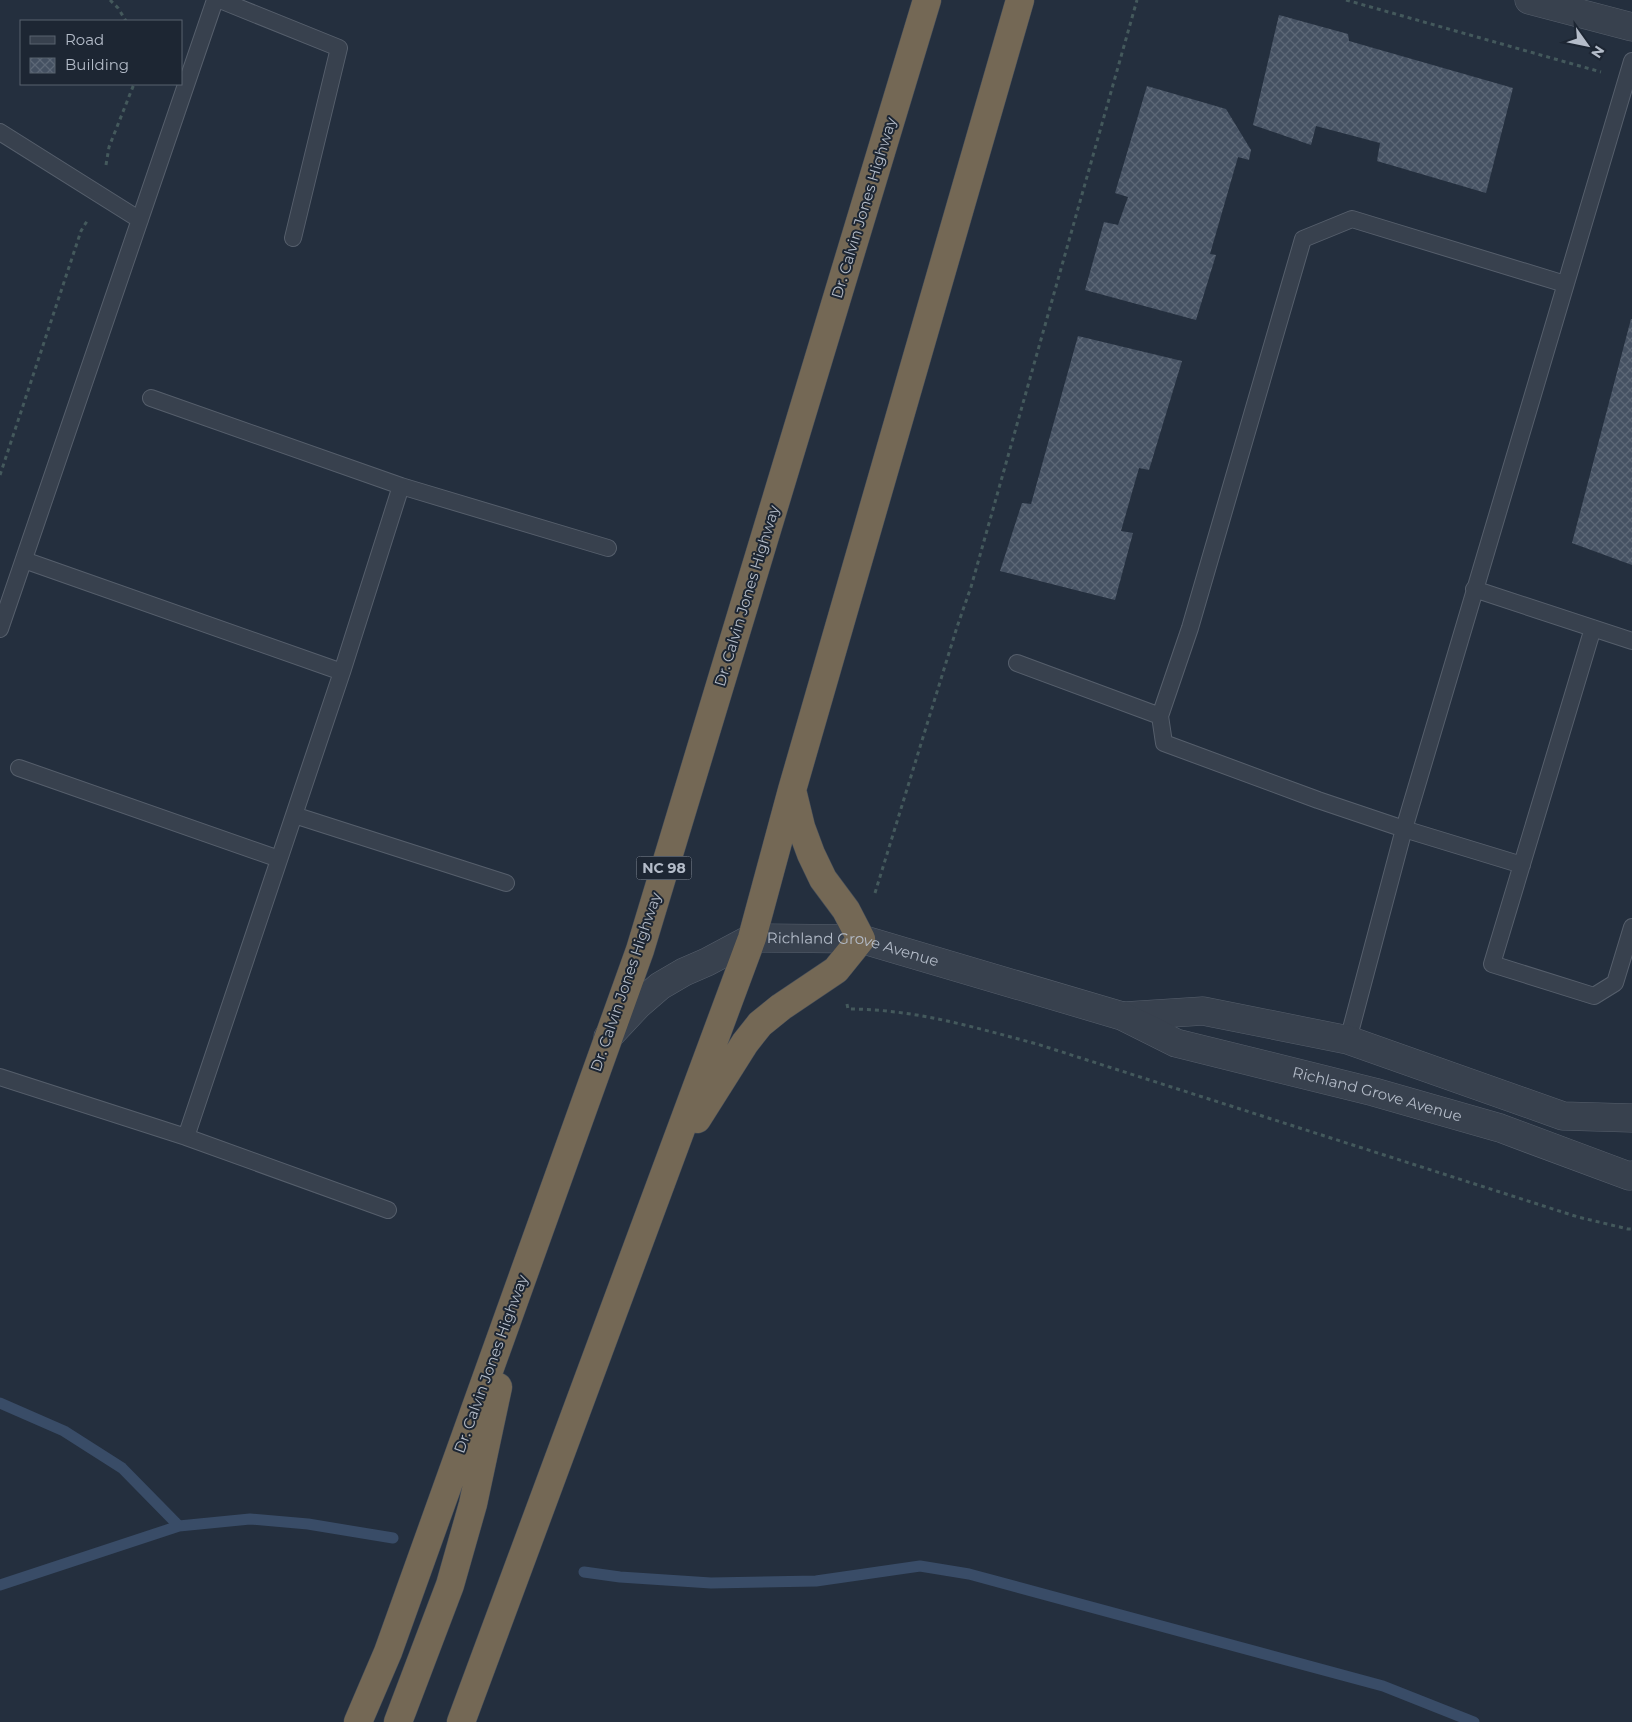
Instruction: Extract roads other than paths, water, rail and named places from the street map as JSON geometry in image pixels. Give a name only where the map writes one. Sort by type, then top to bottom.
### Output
[{"type":"highway","name":"Dr. Calvin Jones Highway","points":[[358,1722],[388,1652],[640,950],[927,0]]},
{"type":"highway","points":[[461,1722],[752,938],[792,790],[1020,0]]},
{"type":"highway","points":[[669,1162],[745,1043],[760,1024],[781,1007],[836,970],[861,939],[846,910],[823,879],[811,854],[801,827],[792,790]]},
{"type":"highway","points":[[398,1722],[450,1585],[468,1522],[520,1283]]},
{"type":"street","points":[[1530,0],[1632,27]]},
{"type":"street","name":"Richland Grove Avenue","points":[[608,1037],[638,1005],[660,986],[752,938],[861,939],[1122,1016],[1176,1043],[1374,1092],[1500,1128],[1629,1176],[1632,1175]]},
{"type":"street","name":"Richland Grove Avenue","points":[[1122,1016],[1203,1012],[1348,1040],[1563,1116],[1632,1118]]},
{"type":"lane","points":[[0,629],[215,0]]},
{"type":"lane","points":[[220,0],[339,48],[293,238]]},
{"type":"lane","points":[[1348,1040],[1404,829],[1632,60]]},
{"type":"lane","points":[[0,132],[140,220]]},
{"type":"lane","points":[[1522,865],[1404,829],[1318,800],[1164,743],[1160,716],[1190,628],[1303,239],[1352,219],[1565,284]]},
{"type":"lane","points":[[150,398],[401,486],[608,548]]},
{"type":"lane","points":[[186,1137],[342,672],[401,486]]},
{"type":"lane","points":[[24,560],[342,672]]},
{"type":"lane","points":[[1474,589],[1632,641]]},
{"type":"lane","points":[[1593,628],[1492,964],[1594,996],[1614,983],[1632,927]]},
{"type":"lane","points":[[1017,663],[1160,716]]},
{"type":"lane","points":[[18,768],[279,858]]},
{"type":"lane","points":[[294,815],[506,883]]},
{"type":"lane","points":[[0,1077],[186,1137],[388,1210]]},
{"type":"waterway","points":[[0,1403],[64,1431],[122,1468],[179,1526]]},
{"type":"waterway","points":[[0,1585],[179,1526],[250,1519],[308,1524],[393,1538]]},
{"type":"waterway","points":[[584,1572],[620,1577],[711,1583],[816,1581],[920,1566],[969,1574],[1383,1686],[1474,1722]]}]
